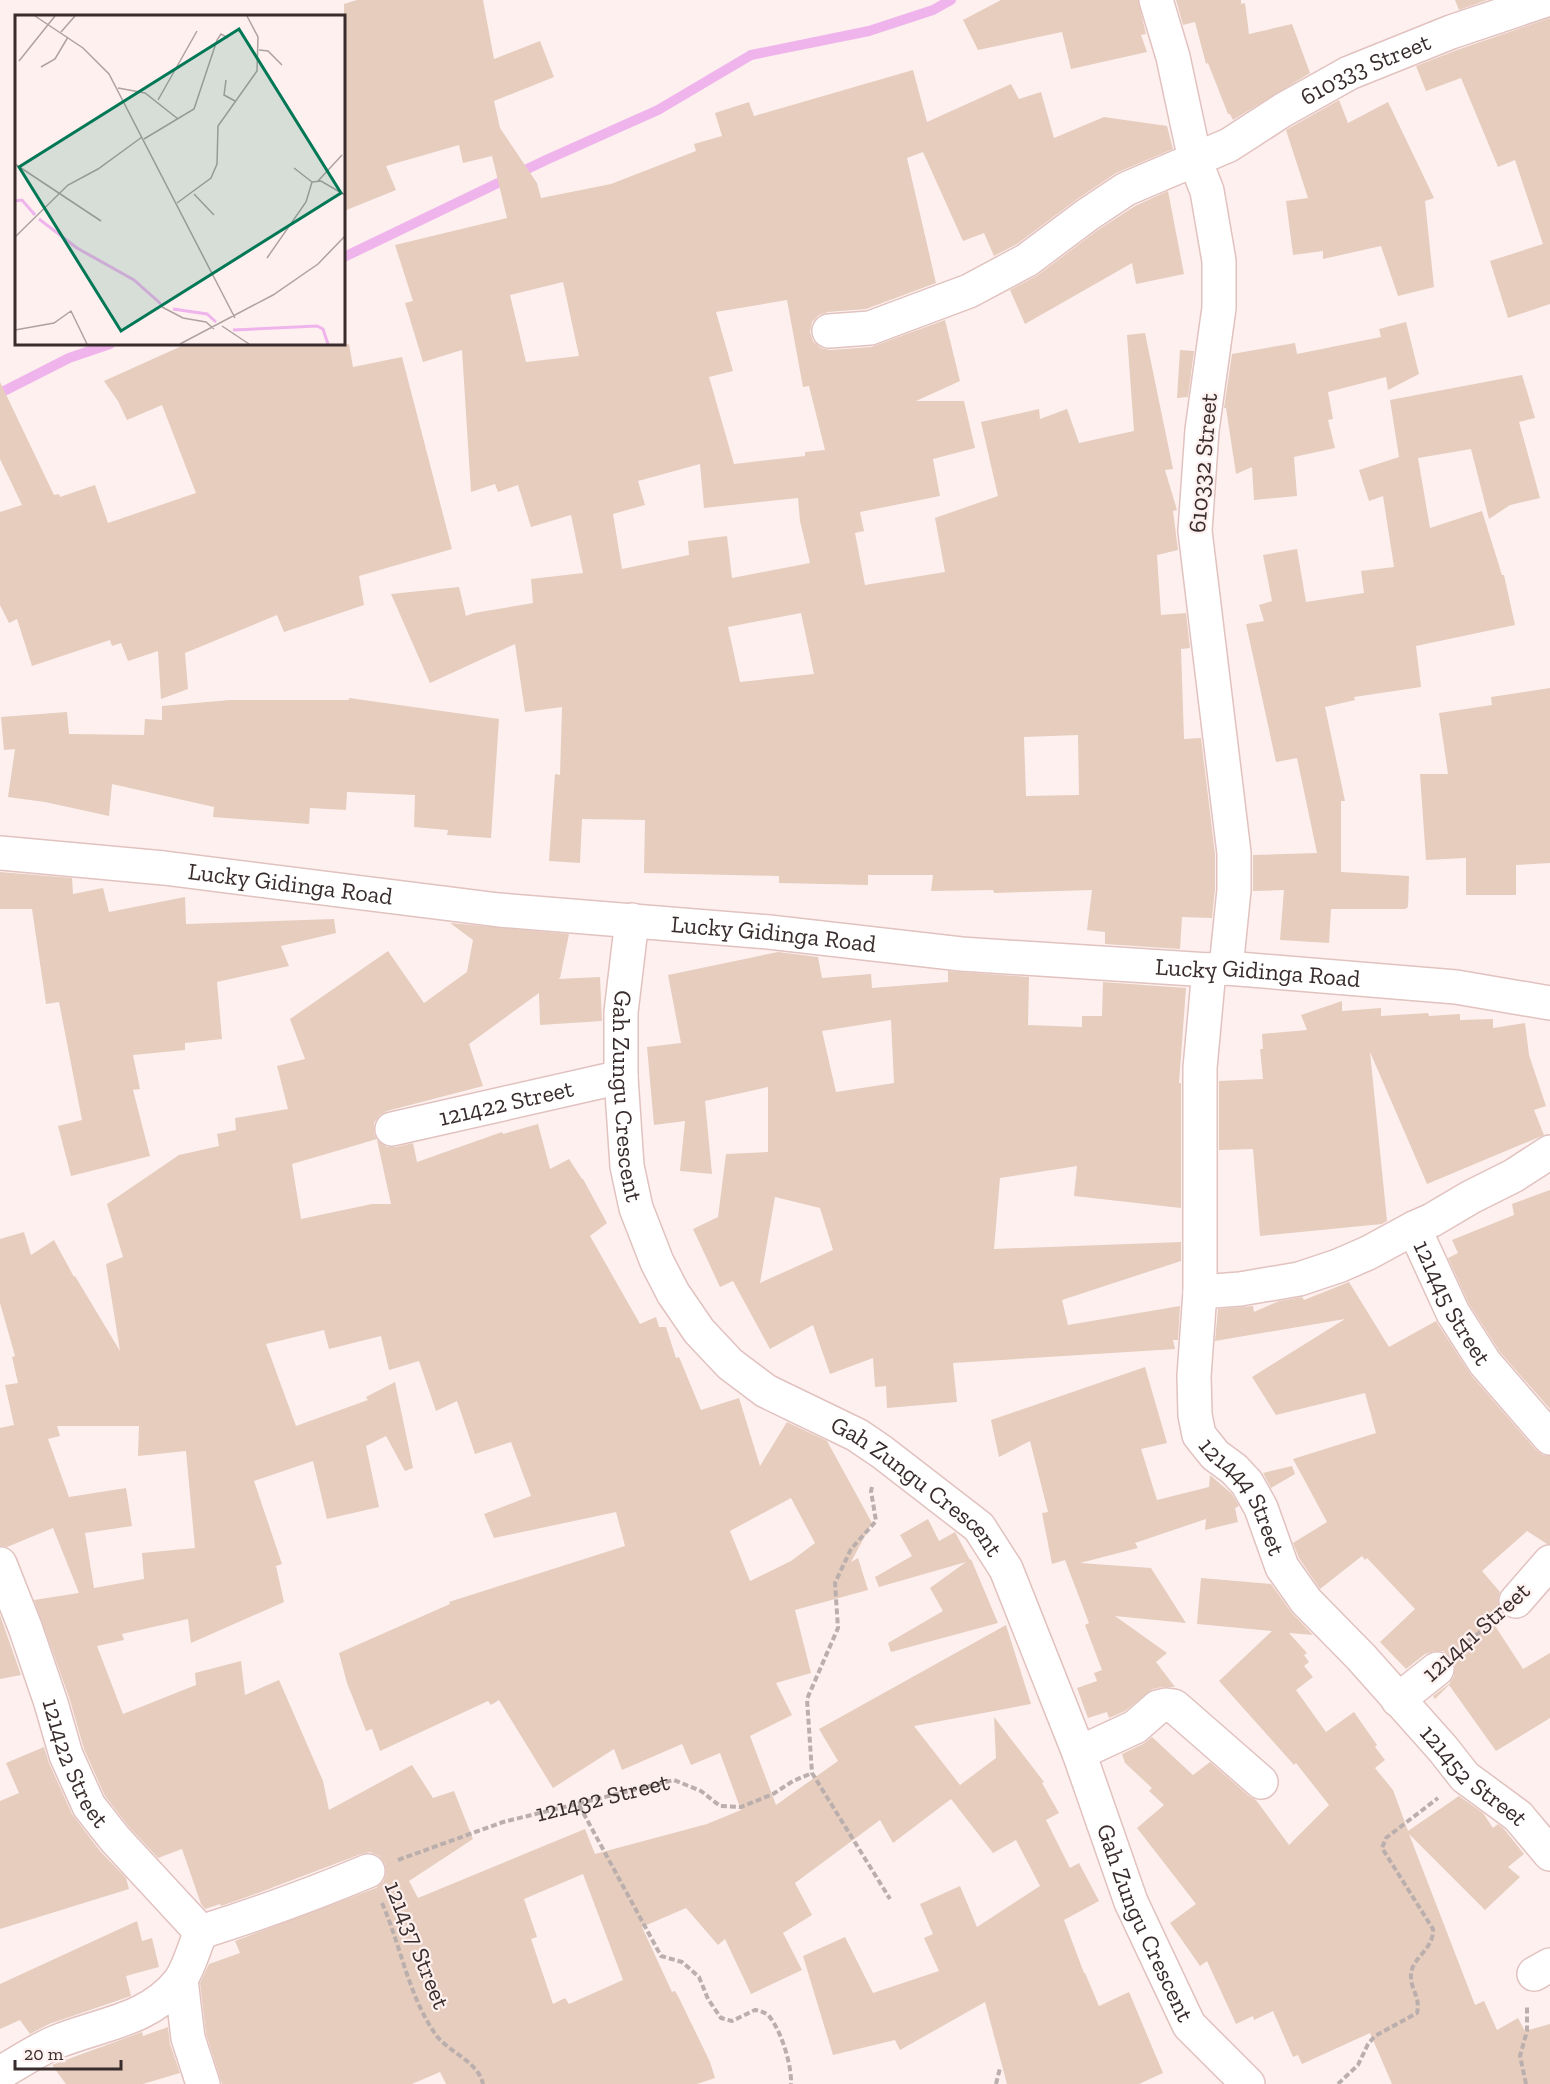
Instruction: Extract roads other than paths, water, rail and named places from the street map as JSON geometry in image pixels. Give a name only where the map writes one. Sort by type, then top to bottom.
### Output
[{"type":"street","name":"610332 Street","points":[[1156,0],[1173,57],[1195,160],[1214,222],[1219,261],[1219,308],[1202,430],[1195,531],[1234,853],[1234,890],[1217,969],[1200,1068],[1200,1181]]},
{"type":"street","name":"610333 Street","points":[[829,331],[870,328],[969,291],[1027,260],[1126,189],[1229,145],[1283,110],[1349,73],[1451,32],[1546,0]]},
{"type":"street","name":"Lucky Gidinga Road","points":[[0,853],[164,868],[499,910],[769,932],[961,954],[1217,969],[1456,987],[1550,1003]]},
{"type":"street","name":"Gah Zungu Crescent","points":[[632,920],[621,1012],[621,1077],[627,1166],[636,1208],[657,1262],[673,1293],[699,1332],[730,1364],[766,1391],[856,1435],[882,1452],[979,1527],[1006,1569],[1079,1754],[1131,1902],[1189,2025],[1248,2084]]},
{"type":"street","name":"121422 Street","points":[[392,1129],[621,1077]]},
{"type":"street","name":"121445 Street","points":[[1550,1152],[1513,1176],[1414,1228],[1453,1313],[1479,1353],[1550,1438]]},
{"type":"street","name":"121444 Street","points":[[1200,1181],[1200,1292],[1194,1376],[1195,1415],[1199,1436],[1215,1455],[1234,1469],[1247,1483],[1261,1508],[1282,1567],[1306,1601],[1361,1657],[1398,1700]]},
{"type":"street","points":[[1200,1292],[1240,1289],[1299,1279],[1368,1253],[1414,1228]]},
{"type":"street","name":"121441 Street","points":[[1516,1601],[1550,1562]]},
{"type":"street","name":"121422 Street","points":[[2,1571],[51,1703],[66,1755],[89,1806],[115,1839],[201,1932]]},
{"type":"street","name":"121441 Street","points":[[1398,1700],[1437,1668]]},
{"type":"street","name":"121452 Street","points":[[1398,1700],[1443,1749],[1465,1778],[1518,1816],[1550,1854]]},
{"type":"street","points":[[1079,1754],[1135,1727],[1158,1707],[1174,1706],[1261,1782]]},
{"type":"street","points":[[0,2073],[56,2042],[148,2010],[168,1995],[181,1980],[201,1932],[291,1903],[368,1871]]},
{"type":"street","points":[[181,1980],[188,2038],[203,2084]]},
{"type":"waterway","points":[[345,257],[546,160],[658,110],[751,55],[869,31],[933,10],[951,0]]},
{"type":"waterway","points":[[0,393],[69,358],[107,345]]}]
